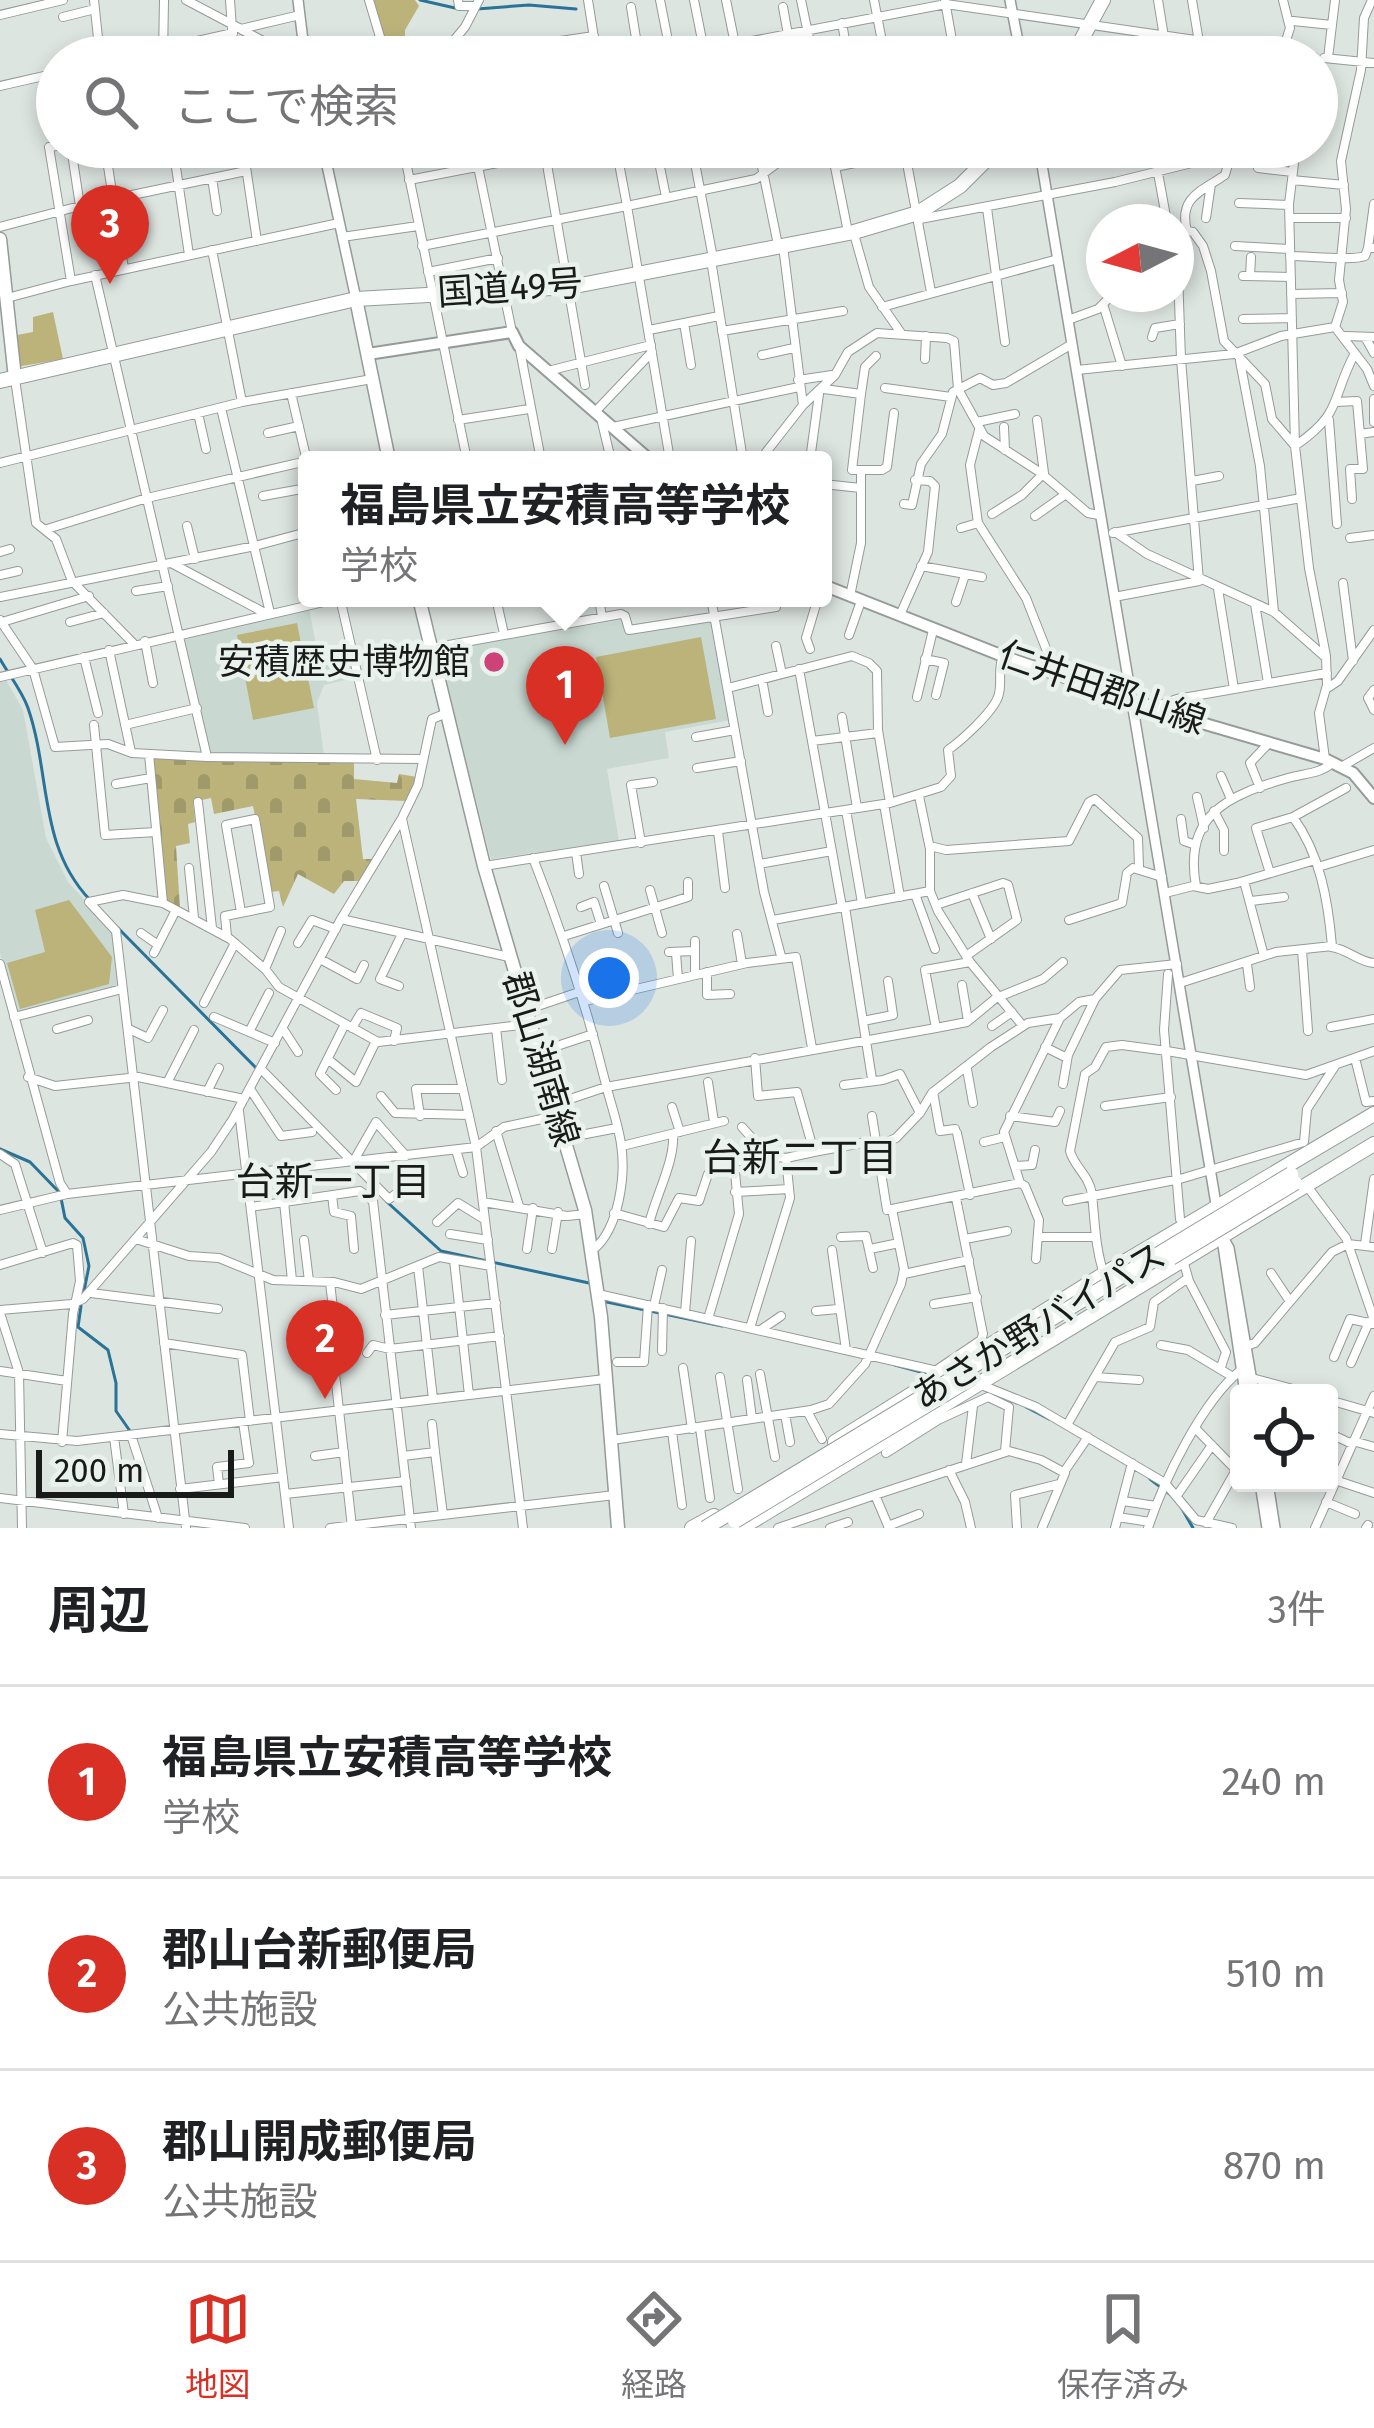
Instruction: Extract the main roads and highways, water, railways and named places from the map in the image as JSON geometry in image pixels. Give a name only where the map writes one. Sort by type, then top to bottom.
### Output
[{"type":"highway","name":"国道49号","points":[[7,380],[356,299],[570,287],[851,233],[919,216],[978,168]]},
{"type":"highway","points":[[692,1528],[940,1372],[1374,1114]]},
{"type":"highway","name":"あさか野バイパス","points":[[723,1528],[1298,1181],[1374,1124]]},
{"type":"highway","name":"あさか野バイパス","points":[[705,1528],[1374,1139]]},
{"type":"highway","points":[[746,1527],[983,1389],[1222,1236],[1298,1181]]},
{"type":"main road","points":[[0,239],[7,380]]},
{"type":"main road","points":[[356,299],[386,451]]},
{"type":"main road","points":[[368,354],[512,332],[519,346],[640,451]]},
{"type":"main road","name":"仁井田郡山線","points":[[832,589],[1004,656],[1333,763],[1372,793]]},
{"type":"main road","name":"郡山湖南線","points":[[421,607],[484,866],[594,1249],[618,1528]]},
{"type":"waterway","points":[[420,0],[455,8]]},
{"type":"waterway","points":[[477,9],[529,5],[576,9]]},
{"type":"waterway","points":[[0,659],[28,708],[62,856],[90,900]]},
{"type":"waterway","points":[[118,928],[259,1071]]},
{"type":"waterway","points":[[0,1149],[30,1162],[60,1193],[65,1218],[83,1238],[89,1266],[83,1296]]},
{"type":"waterway","points":[[387,1202],[441,1251],[589,1283]]},
{"type":"waterway","points":[[602,1301],[722,1326]]},
{"type":"waterway","points":[[81,1306],[78,1327],[108,1350],[116,1383],[116,1411],[130,1431]]},
{"type":"waterway","points":[[895,1365],[932,1375]]},
{"type":"waterway","points":[[1026,1407],[1049,1419]]},
{"type":"waterway","points":[[1150,1479],[1171,1495]]},
{"type":"waterway","points":[[1181,1507],[1193,1528]]},
{"type":"place","name":"郡山開成郵便局","points":[[110,284]]},
{"type":"place","name":"安積歴史博物館","points":[[494,662]]},
{"type":"place","name":"福島県立安積高等学校","points":[[565,745]]},
{"type":"place","name":"郡山台新郵便局","points":[[325,1399]]},
{"type":"district","name":"台新二丁目","points":[[800,1158]]},
{"type":"district","name":"台新一丁目","points":[[333,1182]]}]
